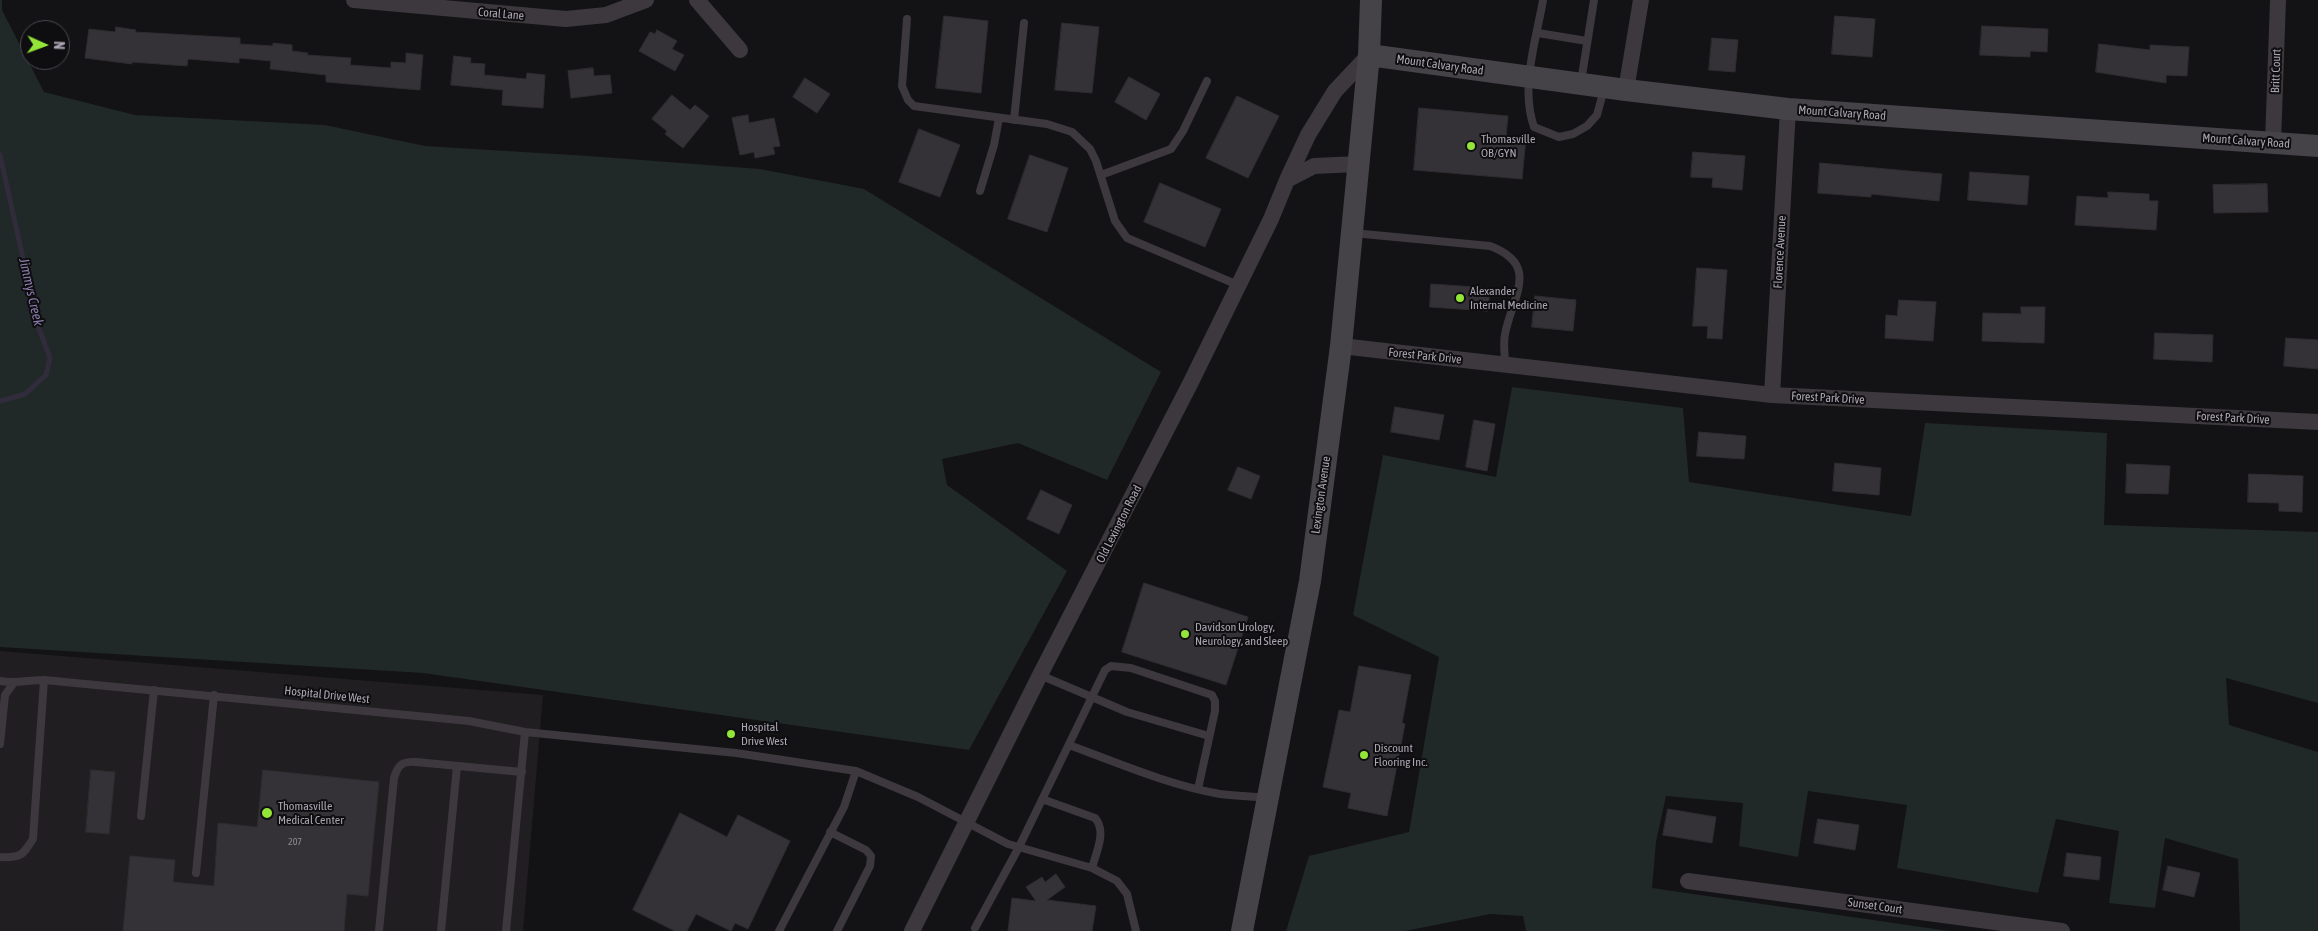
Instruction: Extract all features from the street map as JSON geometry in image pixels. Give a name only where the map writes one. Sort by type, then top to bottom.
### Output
[{"type":"main road","name":"Lexington Avenue","points":[[1242,931],[1310,581],[1340,346],[1368,55],[1371,0]]},
{"type":"main road","name":"Mount Calvary Road","points":[[1368,55],[1615,89],[1788,109],[2318,146]]},
{"type":"street","name":"Coral Lane","points":[[354,0],[566,19],[606,16],[646,0]]},
{"type":"street","points":[[697,0],[740,50]]},
{"type":"street","points":[[1615,89],[1641,0]]},
{"type":"street","name":"Britt Court","points":[[2273,143],[2278,0]]},
{"type":"street","name":"Old Lexington Road","points":[[912,931],[1271,219],[1308,135],[1335,91],[1368,55]]},
{"type":"street","name":"Florence Avenue","points":[[1772,395],[1788,109]]},
{"type":"street","points":[[1287,180],[1314,166],[1358,164]]},
{"type":"street","name":"Forest Park Drive","points":[[1340,346],[1772,395],[2318,422]]},
{"type":"street","name":"Sunset Court","points":[[1688,881],[2062,931]]},
{"type":"lane","points":[[1543,0],[1530,77],[1528,110],[1534,127],[1559,137],[1574,134],[1587,126],[1598,114],[1615,89]]},
{"type":"lane","points":[[1580,84],[1594,0]]},
{"type":"lane","points":[[907,19],[902,86],[908,100],[914,106],[1047,124],[1072,132],[1090,149],[1101,175],[1114,221],[1127,238],[1238,285]]},
{"type":"lane","points":[[1014,120],[1024,24]]},
{"type":"lane","points":[[1538,32],[1587,41]]},
{"type":"lane","points":[[1101,175],[1171,149],[1183,131],[1207,81]]},
{"type":"lane","points":[[980,191],[994,145],[999,118]]},
{"type":"lane","points":[[1351,233],[1490,246],[1505,252],[1515,260],[1519,274],[1518,292],[1505,334],[1505,365]]},
{"type":"lane","points":[[975,928],[1019,847],[1105,670],[1111,666],[1132,668],[1212,695],[1215,701],[1215,711],[1198,789]]},
{"type":"lane","points":[[1040,675],[1127,712],[1209,736]]},
{"type":"lane","name":"Hospital Drive West","points":[[0,680],[13,684],[27,680],[44,680],[469,721],[525,732],[736,753],[856,771],[918,797],[1008,844],[1092,868],[1117,881],[1127,894],[1136,931]]},
{"type":"lane","points":[[0,857],[16,858],[24,853],[34,839],[44,680]]},
{"type":"lane","points":[[0,744],[5,695],[13,684]]},
{"type":"lane","points":[[141,816],[154,690]]},
{"type":"lane","points":[[196,874],[214,695]]},
{"type":"lane","points":[[506,931],[525,732]]},
{"type":"lane","points":[[1069,745],[1144,773],[1198,789],[1220,794],[1268,798]]},
{"type":"lane","points":[[379,931],[394,778],[398,766],[405,762],[522,772]]},
{"type":"lane","points":[[441,931],[457,766]]},
{"type":"lane","points":[[779,931],[844,807],[856,771]]},
{"type":"lane","points":[[1042,799],[1095,818],[1100,822],[1102,834],[1092,868]]},
{"type":"lane","points":[[830,832],[866,850],[871,856],[870,866],[837,931]]},
{"type":"shaded area","points":[[0,0],[2,0],[2,10],[20,45],[20,70],[33,70],[44,92],[135,115],[325,125],[425,146],[760,169],[864,189],[1161,372],[1107,480],[1018,443],[942,459],[947,485],[1067,571],[969,750],[423,673],[0,647]]},
{"type":"shaded area","points":[[1512,387],[1683,408],[1689,482],[1911,516],[1925,423],[2107,433],[2104,525],[2318,532],[2318,703],[2226,678],[2229,725],[2318,752],[2318,931],[2240,931],[2238,859],[2165,838],[2155,908],[2109,903],[2119,831],[2056,819],[2038,893],[1897,868],[1907,805],[1808,791],[1798,857],[1739,846],[1743,803],[1666,796],[1656,842],[1652,888],[1949,931],[1526,931],[1523,916],[1490,914],[1405,931],[1286,931],[1309,856],[1409,832],[1439,657],[1353,615],[1383,455],[1496,477]]},
{"type":"shaded area","name":"Thomasville Medical Center","points":[[0,651],[543,695],[523,931],[0,931]]},
{"type":"building","points":[[944,16],[988,21],[981,93],[936,88]]},
{"type":"building","points":[[1835,16],[1875,19],[1872,57],[1832,54]]},
{"type":"building","points":[[1062,23],[1099,27],[1092,93],[1055,90]]},
{"type":"building","points":[[1982,26],[2048,29],[2047,52],[2030,51],[2030,57],[1980,55]]},
{"type":"building","points":[[116,27],[136,30],[135,32],[240,38],[240,44],[273,46],[273,43],[292,45],[292,51],[308,53],[307,55],[351,58],[350,65],[391,68],[391,62],[406,63],[406,53],[423,55],[420,90],[326,82],[326,75],[270,69],[271,61],[239,58],[239,63],[188,59],[187,66],[132,62],[132,64],[85,58],[89,29],[115,32]]},
{"type":"building","points":[[657,30],[677,41],[672,49],[684,55],[675,71],[639,51],[650,32],[655,34]]},
{"type":"building","points":[[1712,38],[1738,40],[1735,72],[1709,70]]},
{"type":"building","points":[[2099,44],[2150,50],[2150,45],[2189,47],[2187,76],[2166,75],[2166,83],[2096,72]]},
{"type":"building","points":[[454,56],[471,58],[470,63],[485,64],[484,75],[526,79],[527,73],[545,75],[543,108],[502,105],[503,90],[451,85]]},
{"type":"building","points":[[593,68],[594,76],[610,75],[612,93],[571,98],[568,71]]},
{"type":"building","points":[[1129,77],[1160,94],[1146,120],[1115,102]]},
{"type":"building","points":[[805,78],[830,94],[817,113],[793,97]]},
{"type":"building","points":[[672,95],[690,110],[695,105],[709,116],[683,148],[665,134],[667,131],[652,119]]},
{"type":"building","points":[[1237,96],[1279,116],[1248,178],[1206,158]]},
{"type":"building","name":"Thomasville OB/GYN","points":[[1419,108],[1508,116],[1506,136],[1526,138],[1522,179],[1414,170]]},
{"type":"building","points":[[748,115],[749,123],[774,118],[780,146],[773,147],[775,154],[755,158],[754,152],[740,155],[732,118]]},
{"type":"building","points":[[919,129],[960,145],[940,197],[899,182]]},
{"type":"building","points":[[1693,152],[1745,156],[1742,190],[1712,187],[1713,178],[1691,177]]},
{"type":"building","points":[[1030,155],[1068,168],[1047,232],[1008,219]]},
{"type":"building","points":[[1820,163],[1942,174],[1939,201],[1871,194],[1871,197],[1818,193]]},
{"type":"building","points":[[1970,172],[2029,176],[2027,205],[1968,200]]},
{"type":"building","points":[[1160,183],[1221,209],[1205,247],[1144,222]]},
{"type":"building","points":[[2267,184],[2268,212],[2214,213],[2213,185]]},
{"type":"building","points":[[2108,192],[2149,194],[2149,201],[2158,201],[2156,230],[2075,225],[2077,196],[2108,198]]},
{"type":"building","points":[[1697,268],[1727,270],[1722,339],[1707,338],[1708,326],[1693,326]]},
{"type":"building","name":"Alexander Internal Medicine","points":[[1431,284],[1490,288],[1488,311],[1430,307]]},
{"type":"building","points":[[1535,296],[1576,300],[1573,331],[1532,327]]},
{"type":"building","points":[[1899,300],[1936,302],[1933,341],[1885,338],[1886,315],[1897,316]]},
{"type":"building","points":[[2021,307],[2045,307],[2044,343],[1982,341],[1983,313],[2021,314]]},
{"type":"building","points":[[2155,333],[2213,335],[2212,362],[2154,359]]},
{"type":"building","points":[[2286,338],[2318,340],[2318,369],[2284,366]]},
{"type":"building","points":[[1395,407],[1444,415],[1439,440],[1391,432]]},
{"type":"building","points":[[1474,420],[1495,424],[1487,471],[1466,467]]},
{"type":"building","points":[[1699,432],[1746,436],[1744,459],[1697,456]]},
{"type":"building","points":[[1835,463],[1881,468],[1879,495],[1833,491]]},
{"type":"building","points":[[2127,464],[2170,466],[2168,494],[2126,493]]},
{"type":"building","points":[[1238,467],[1260,476],[1251,499],[1228,490]]},
{"type":"building","points":[[2249,474],[2303,476],[2302,512],[2279,511],[2279,503],[2248,502]]},
{"type":"building","points":[[1041,490],[1072,505],[1059,534],[1027,519]]},
{"type":"building","name":"Davidson Urology, Neurology, and Sleep","points":[[1144,583],[1248,617],[1226,685],[1122,652]]},
{"type":"building","name":"Discount Flooring Inc.","points":[[1359,666],[1411,675],[1402,723],[1405,724],[1387,816],[1348,808],[1351,793],[1323,787],[1339,710],[1350,712]]},
{"type":"building","points":[[91,770],[115,772],[109,834],[86,832]]},
{"type":"building","points":[[263,770],[379,782],[368,896],[347,894],[344,931],[123,931],[130,856],[175,860],[173,882],[214,886],[218,823],[257,827]]},
{"type":"building","points":[[1668,809],[1716,817],[1712,843],[1663,835]]},
{"type":"building","points":[[680,813],[727,837],[738,815],[790,841],[748,929],[735,923],[731,931],[696,914],[687,931],[675,931],[633,910]]},
{"type":"building","points":[[1818,819],[1859,825],[1855,850],[1814,843]]},
{"type":"building","points":[[2067,853],[2101,857],[2099,880],[2064,876]]},
{"type":"building","points":[[2168,866],[2200,873],[2194,897],[2163,890]]},
{"type":"building","points":[[1056,874],[1065,887],[1047,900],[1096,906],[1092,931],[1008,931],[1012,898],[1036,901],[1026,887],[1042,877],[1045,882]]},
{"type":"waterway","name":"Jimmys Creek","points":[[0,155],[38,326],[50,358],[46,375],[25,394],[0,401]]},
{"type":"place","name":"Thomasville OB/GYN","points":[[1471,146]]},
{"type":"place","name":"Alexander Internal Medicine","points":[[1460,298]]},
{"type":"place","name":"Davidson Urology, Neurology, and Sleep","points":[[1185,634]]},
{"type":"place","name":"Hospital Drive West","points":[[731,734]]},
{"type":"place","name":"Discount Flooring Inc.","points":[[1364,755]]},
{"type":"place","name":"Thomasville Medical Center","points":[[267,813]]}]
